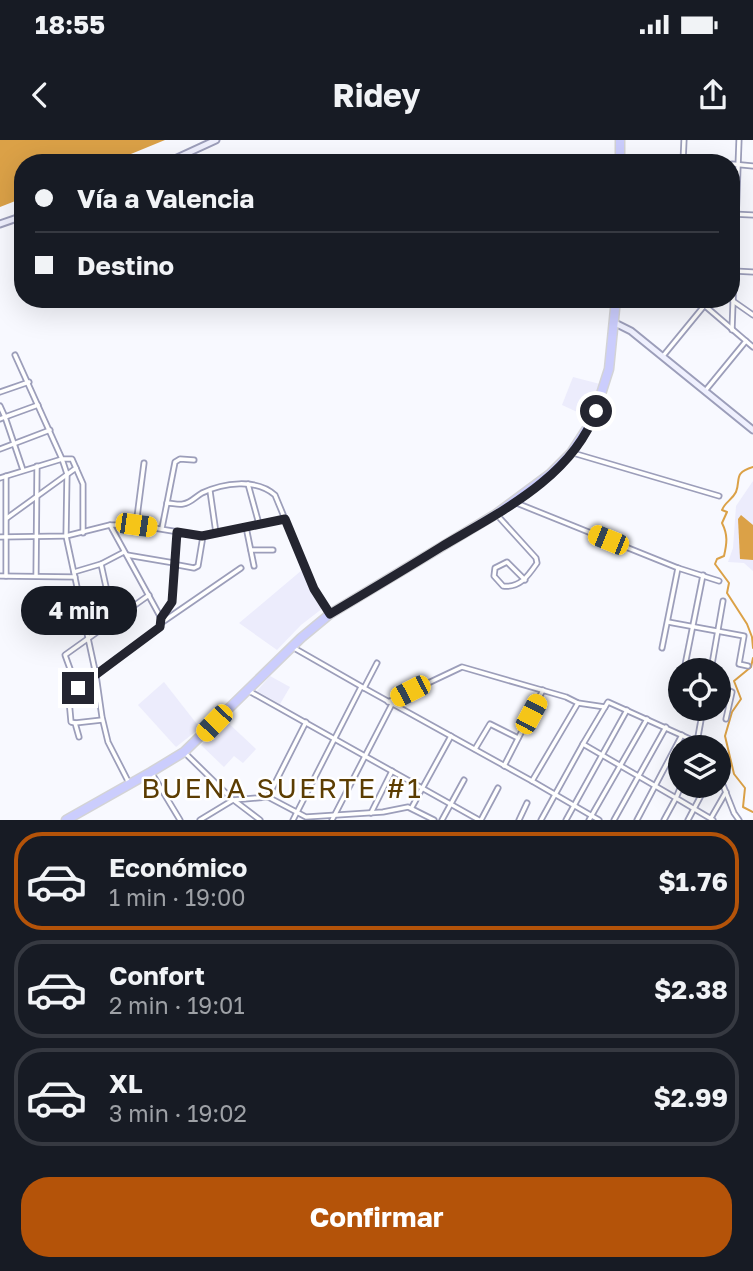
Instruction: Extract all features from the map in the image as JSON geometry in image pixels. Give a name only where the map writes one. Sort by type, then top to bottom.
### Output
[{"type":"highway","points":[[66,820],[184,752],[292,647],[330,614],[496,514],[544,481],[571,453],[593,419],[606,382],[615,308]]},
{"type":"main road","points":[[186,154],[216,140]]},
{"type":"main road","points":[[615,323],[625,327],[753,428]]},
{"type":"street","points":[[663,357],[702,308]]},
{"type":"street","points":[[706,308],[753,347]]},
{"type":"street","points":[[732,330],[733,308]]},
{"type":"street","points":[[705,391],[746,341]]},
{"type":"street","points":[[15,355],[67,474],[66,536],[96,675],[102,720],[108,742],[130,785]]},
{"type":"street","points":[[0,392],[29,383]]},
{"type":"street","points":[[2,418],[38,405]]},
{"type":"street","points":[[0,406],[2,418],[23,470]]},
{"type":"street","points":[[0,449],[50,430]]},
{"type":"street","points":[[571,453],[719,496]]},
{"type":"street","points":[[0,478],[62,459],[72,459],[83,484],[83,533]]},
{"type":"street","points":[[162,529],[174,463],[194,460]]},
{"type":"street","points":[[136,525],[144,463]]},
{"type":"street","points":[[36,576],[37,466]]},
{"type":"street","points":[[7,518],[77,468]]},
{"type":"street","points":[[6,476],[6,576]]},
{"type":"street","points":[[167,503],[187,503],[203,492],[235,483],[248,484],[273,494],[314,589],[330,614]]},
{"type":"street","points":[[248,484],[259,524]]},
{"type":"street","points":[[210,491],[216,533]]},
{"type":"street","points":[[514,502],[678,568],[719,581]]},
{"type":"street","points":[[496,514],[536,558],[537,563],[525,580],[511,587],[503,586],[494,576],[493,570],[507,562],[525,580]]},
{"type":"street","points":[[0,537],[66,536],[110,525],[136,525],[202,536],[285,519]]},
{"type":"street","points":[[110,525],[161,620]]},
{"type":"street","points":[[246,527],[254,566]]},
{"type":"street","points":[[170,617],[177,532]]},
{"type":"street","points":[[0,576],[75,575],[125,553],[194,568],[198,566],[202,536]]},
{"type":"street","points":[[251,550],[272,550]]},
{"type":"street","points":[[101,564],[110,605],[118,617]]},
{"type":"street","points":[[161,620],[170,617],[241,568]]},
{"type":"street","points":[[662,648],[678,568]]},
{"type":"street","points":[[686,658],[703,575]]},
{"type":"street","points":[[78,688],[65,656],[149,595]]},
{"type":"street","points":[[713,658],[723,601]]},
{"type":"street","points":[[79,737],[75,723],[71,722],[69,700],[78,688],[160,627],[161,620],[172,602]]},
{"type":"street","points":[[668,622],[744,636],[739,664],[748,667]]},
{"type":"street","points":[[292,647],[598,820]]},
{"type":"street","points":[[293,820],[377,663]]},
{"type":"street","points":[[333,817],[390,703],[462,667],[578,703],[605,707]]},
{"type":"street","points":[[247,690],[480,820],[498,788]]},
{"type":"street","points":[[504,766],[543,690]]},
{"type":"street","points":[[541,820],[608,702],[682,735]]},
{"type":"street","points":[[532,781],[578,703]]},
{"type":"street","points":[[566,820],[627,710]]},
{"type":"street","points":[[590,817],[647,719]]},
{"type":"street","points":[[75,723],[102,720]]},
{"type":"street","points":[[268,797],[306,722]]},
{"type":"street","points":[[475,749],[490,724],[518,738]]},
{"type":"street","points":[[614,820],[666,727]]},
{"type":"street","points":[[412,807],[451,736]]},
{"type":"street","points":[[583,744],[668,793]]},
{"type":"street","points":[[184,752],[233,800],[260,820]]},
{"type":"street","points":[[637,820],[668,761]]},
{"type":"street","points":[[371,813],[392,770]]},
{"type":"street","points":[[151,772],[180,820]]},
{"type":"street","points":[[442,820],[464,780]]},
{"type":"street","points":[[200,820],[233,800],[268,797],[296,814],[310,818],[412,807],[434,820]]},
{"type":"street","points":[[664,820],[675,798]]},
{"type":"street","points":[[678,798],[711,819],[723,798]]},
{"type":"street","points":[[688,820],[699,798]]},
{"type":"street","points":[[728,798],[736,818]]},
{"type":"street","points":[[519,820],[527,803]]},
{"type":"shaded area","points":[[0,140],[165,140],[131,154],[14,154],[14,202],[0,207]]},
{"type":"shaded area","points":[[573,377],[600,384],[588,417],[562,405]]},
{"type":"shaded area","points":[[753,481],[753,571],[744,563],[728,562],[733,548],[736,506]]},
{"type":"shaded area","points":[[741,515],[753,525],[753,560],[740,559],[738,519]]},
{"type":"shaded area","points":[[302,570],[323,608],[301,625],[277,650],[239,623]]},
{"type":"shaded area","points":[[270,676],[290,687],[280,704],[257,691]]},
{"type":"shaded area","points":[[164,682],[200,728],[176,747],[138,705]]},
{"type":"shaded area","points":[[225,720],[256,749],[243,763],[234,756],[224,767],[201,745]]},
{"type":"waterway","points":[[753,467],[740,474],[736,492],[722,510],[727,512],[722,523],[726,547],[724,556],[717,559],[715,564],[729,583],[727,593],[747,624],[753,648]]},
{"type":"waterway","points":[[753,658],[751,667],[734,681],[741,699],[732,712],[725,736],[734,774],[745,788],[743,807],[753,812]]},
{"type":"district","name":"BUENA SUERTE #1","points":[[282,787]]},
{"type":"route","points":[[78,688],[160,627],[161,618],[172,602],[177,532],[202,536],[285,519],[314,589],[330,614],[496,514],[536,486],[571,453],[596,411]]}]
